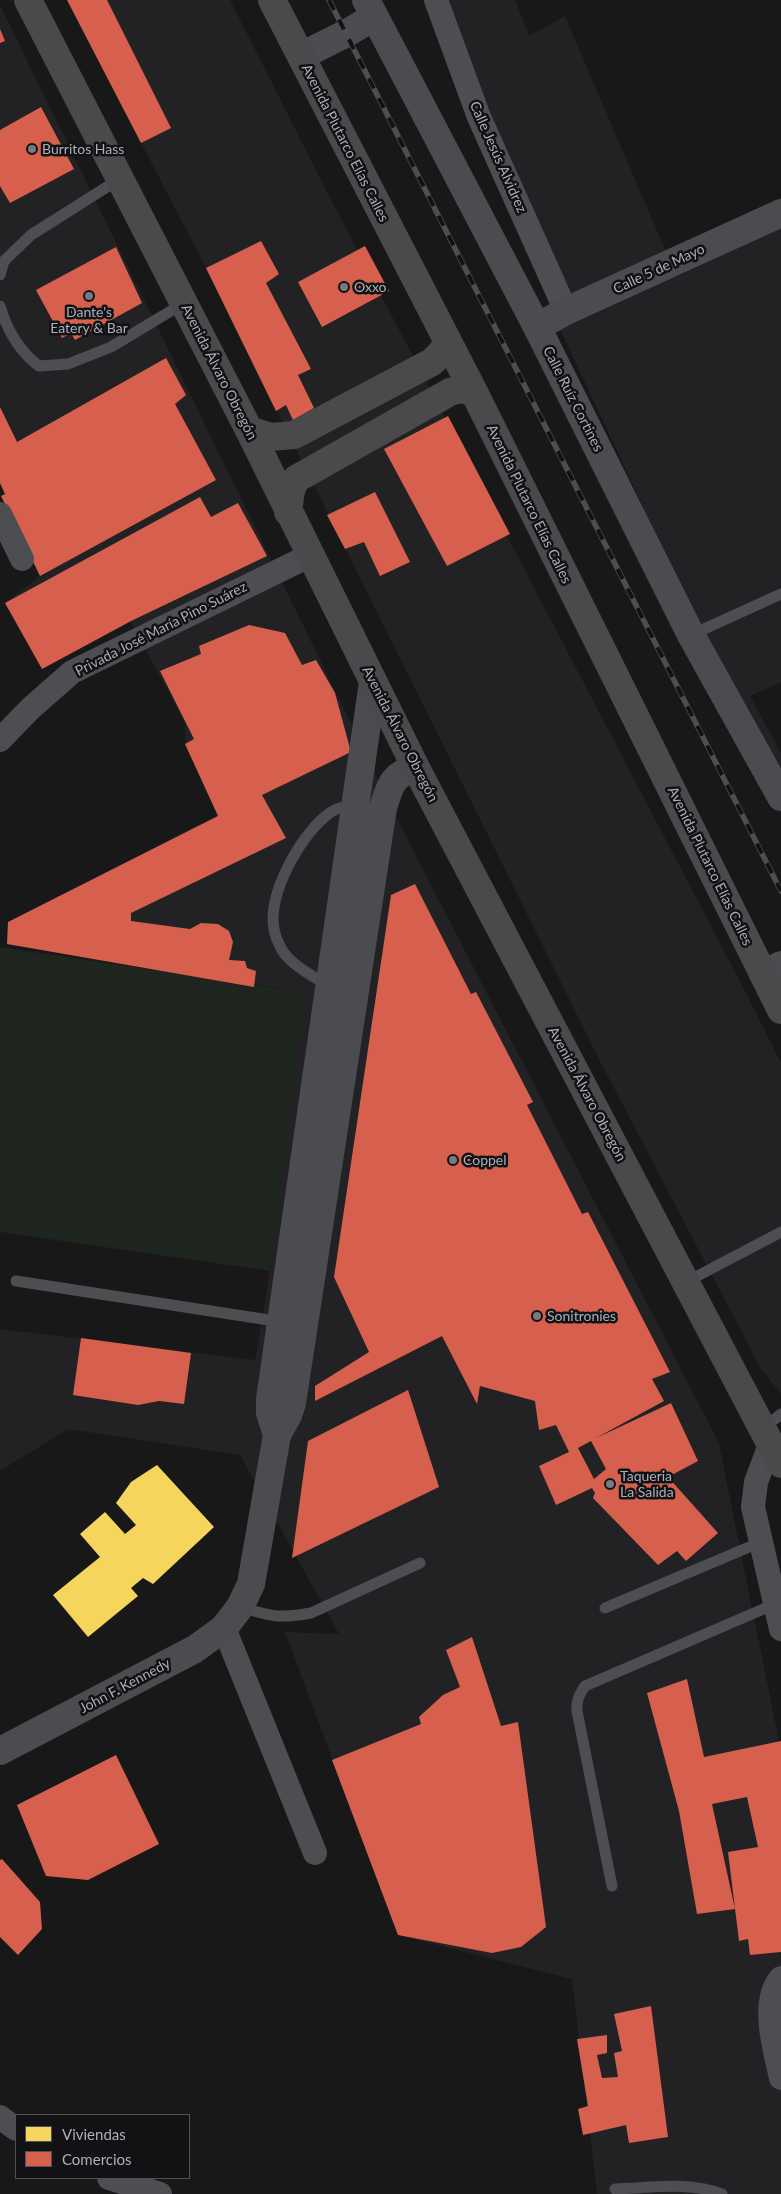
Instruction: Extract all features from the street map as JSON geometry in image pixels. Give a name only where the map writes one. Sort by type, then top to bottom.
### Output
[{"type":"highway","name":"Avenida Álvaro Obregón","points":[[28,0],[249,430],[416,768],[732,1368],[777,1434]]},
{"type":"highway","name":"Avenida Plutarco Elías Calles","points":[[272,0],[772,969],[781,1010]]},
{"type":"highway","points":[[249,430],[271,437],[294,435],[432,362],[443,350],[446,340]]},
{"type":"highway","points":[[288,512],[291,490],[296,479],[450,392],[461,389],[474,392]]},
{"type":"street","name":"Calle Jesús Alvidrez","points":[[436,0],[479,117],[566,312]]},
{"type":"street","points":[[301,56],[347,34],[370,9]]},
{"type":"street","name":"Calle Ruíz Cortines","points":[[370,9],[537,327],[691,635],[781,796]]},
{"type":"street","name":"Calle 5 de Mayo","points":[[537,327],[781,214]]},
{"type":"street","points":[[0,514],[22,559]]},
{"type":"street","name":"Privada José María Pino Suárez","points":[[0,740],[30,709],[72,672],[311,555]]},
{"type":"street","points":[[292,1324],[328,986],[373,682]]},
{"type":"street","points":[[315,1853],[232,1617],[251,1584],[255,1566],[277,1435],[270,1413],[270,1399],[292,1324],[383,808],[388,793],[398,776],[416,768]]},
{"type":"street","points":[[777,1434],[753,1495],[753,1507],[781,1629]]},
{"type":"street","name":"John F. Kennedy","points":[[0,1751],[195,1649],[232,1617]]},
{"type":"street","points":[[781,1978],[773,1991],[770,2005],[772,2038],[781,2078]]},
{"type":"street","points":[[0,2118],[15,2128]]},
{"type":"street","points":[[112,2179],[160,2194]]},
{"type":"lane","points":[[0,275],[4,261],[31,235],[121,178]]},
{"type":"lane","points":[[0,306],[5,324],[25,355],[39,366],[68,364],[111,347],[184,303]]},
{"type":"lane","points":[[691,635],[781,594]]},
{"type":"lane","points":[[328,986],[287,957],[279,946],[273,918],[278,892],[301,844],[332,811],[354,806],[383,808]]},
{"type":"lane","points":[[686,1282],[781,1232]]},
{"type":"lane","points":[[16,1281],[292,1324]]},
{"type":"lane","points":[[604,1608],[761,1542]]},
{"type":"lane","points":[[232,1617],[292,1617],[311,1613],[420,1563]]},
{"type":"lane","points":[[612,1886],[577,1711],[580,1694],[585,1686],[775,1604]]},
{"type":"lane","points":[[615,2189],[700,2188],[722,2194]]},
{"type":"shaded area","points":[[67,0],[230,0],[327,192],[744,989],[781,1063],[781,1394],[761,1369],[602,1065],[206,268]]},
{"type":"shaded area","points":[[446,0],[515,0],[529,36],[565,16],[677,277],[781,226],[781,682],[750,696],[781,753],[781,785],[710,650],[560,329],[583,316],[483,111]]},
{"type":"shaded area","points":[[0,5],[411,846],[719,1443],[781,1752],[781,2194],[597,2194],[572,1979],[398,1935],[285,1632],[339,1634],[240,1455],[68,1429],[0,1471],[0,1329],[255,1360],[270,1271],[304,992],[7,944],[8,922],[218,815],[185,744],[185,723],[131,622],[42,669],[5,603],[40,576],[0,483]]},
{"type":"shaded area","points":[[0,947],[304,992],[270,1271],[0,1232]]},
{"type":"building: Viviendas","points":[[157,1465],[214,1527],[153,1584],[143,1578],[131,1588],[138,1596],[88,1637],[53,1595],[100,1557],[80,1534],[105,1512],[125,1534],[136,1525],[116,1503],[131,1482]]},
{"type":"building: Comercios","points":[[67,0],[107,0],[171,128],[141,143]]},
{"type":"building: Comercios","points":[[0,29],[5,41],[0,43]]},
{"type":"building: Comercios","name":"Burritos Hass","points":[[41,107],[74,169],[10,203],[0,186],[0,130]]},
{"type":"building: Comercios","points":[[261,241],[279,274],[266,283],[311,369],[298,375],[314,408],[293,420],[286,405],[276,411],[206,268]]},
{"type":"building: Comercios","name":"Oxxo","points":[[365,246],[389,291],[322,327],[298,282]]},
{"type":"building: Comercios","name":"Dante's Eatery & Bar","points":[[116,247],[142,303],[75,340],[71,333],[62,338],[36,290]]},
{"type":"building: Comercios","points":[[166,358],[186,395],[175,404],[216,480],[40,576],[1,496],[5,494],[0,483],[0,407],[17,442]]},
{"type":"building: Comercios","points":[[448,416],[510,534],[447,566],[384,449]]},
{"type":"building: Comercios","points":[[375,492],[410,562],[380,576],[364,542],[345,549],[327,515]]},
{"type":"building: Comercios","points":[[200,497],[211,517],[238,503],[267,556],[131,621],[42,669],[5,603]]},
{"type":"building: Comercios","points":[[249,625],[285,633],[302,665],[316,660],[335,693],[351,752],[262,795],[286,838],[131,913],[131,921],[190,929],[201,923],[218,924],[229,931],[233,942],[229,960],[245,961],[247,968],[256,971],[254,987],[7,944],[8,922],[218,816],[185,744],[194,739],[160,671],[201,654],[199,646]]},
{"type":"building: Comercios","points":[[415,884],[471,994],[476,992],[533,1102],[527,1105],[582,1214],[588,1212],[670,1372],[652,1379],[664,1401],[596,1438],[671,1403],[698,1461],[668,1477],[718,1533],[686,1561],[677,1551],[658,1565],[593,1498],[595,1493],[592,1488],[556,1505],[539,1466],[569,1452],[556,1425],[539,1430],[535,1401],[480,1386],[477,1404],[442,1336],[315,1401],[315,1386],[369,1352],[334,1277],[391,895]],"holes":[[[591,1441],[606,1469],[594,1479],[578,1448]]]},
{"type":"building: Comercios","points":[[81,1338],[191,1353],[184,1404],[159,1401],[138,1405],[73,1395]]},
{"type":"building: Comercios","points":[[408,1390],[439,1487],[292,1558],[308,1441]]},
{"type":"building: Comercios","points":[[472,1637],[501,1726],[518,1722],[546,1927],[521,1947],[492,1953],[398,1935],[332,1760],[421,1724],[419,1717],[443,1695],[460,1687],[446,1650]]},
{"type":"building: Comercios","points":[[687,1679],[704,1757],[781,1741],[781,1952],[750,1955],[748,1939],[739,1941],[728,1852],[758,1847],[747,1797],[712,1804],[735,1909],[697,1914],[679,1811],[647,1693]]},
{"type":"building: Comercios","points":[[116,1755],[159,1844],[88,1880],[46,1876],[17,1805]]},
{"type":"building: Comercios","points":[[2,1859],[40,1902],[42,1929],[18,1955],[0,1937],[0,1860]]},
{"type":"building: Comercios","points":[[651,2006],[668,2137],[629,2143],[626,2125],[583,2135],[578,2109],[588,2106],[577,2039],[607,2035],[607,2053],[597,2055],[602,2078],[618,2077],[614,2053],[622,2051],[614,2014]]},
{"type":"railway","points":[[329,0],[781,891]]},
{"type":"place","name":"Burritos Hass","points":[[32,149]]},
{"type":"place","name":"Oxxo","points":[[344,287]]},
{"type":"place","name":"Dante's Eatery & Bar","points":[[89,296]]},
{"type":"place","name":"Coppel","points":[[453,1160]]},
{"type":"place","name":"Sonitronies","points":[[537,1316]]},
{"type":"place","name":"Taqueria La Salida","points":[[610,1484]]}]
